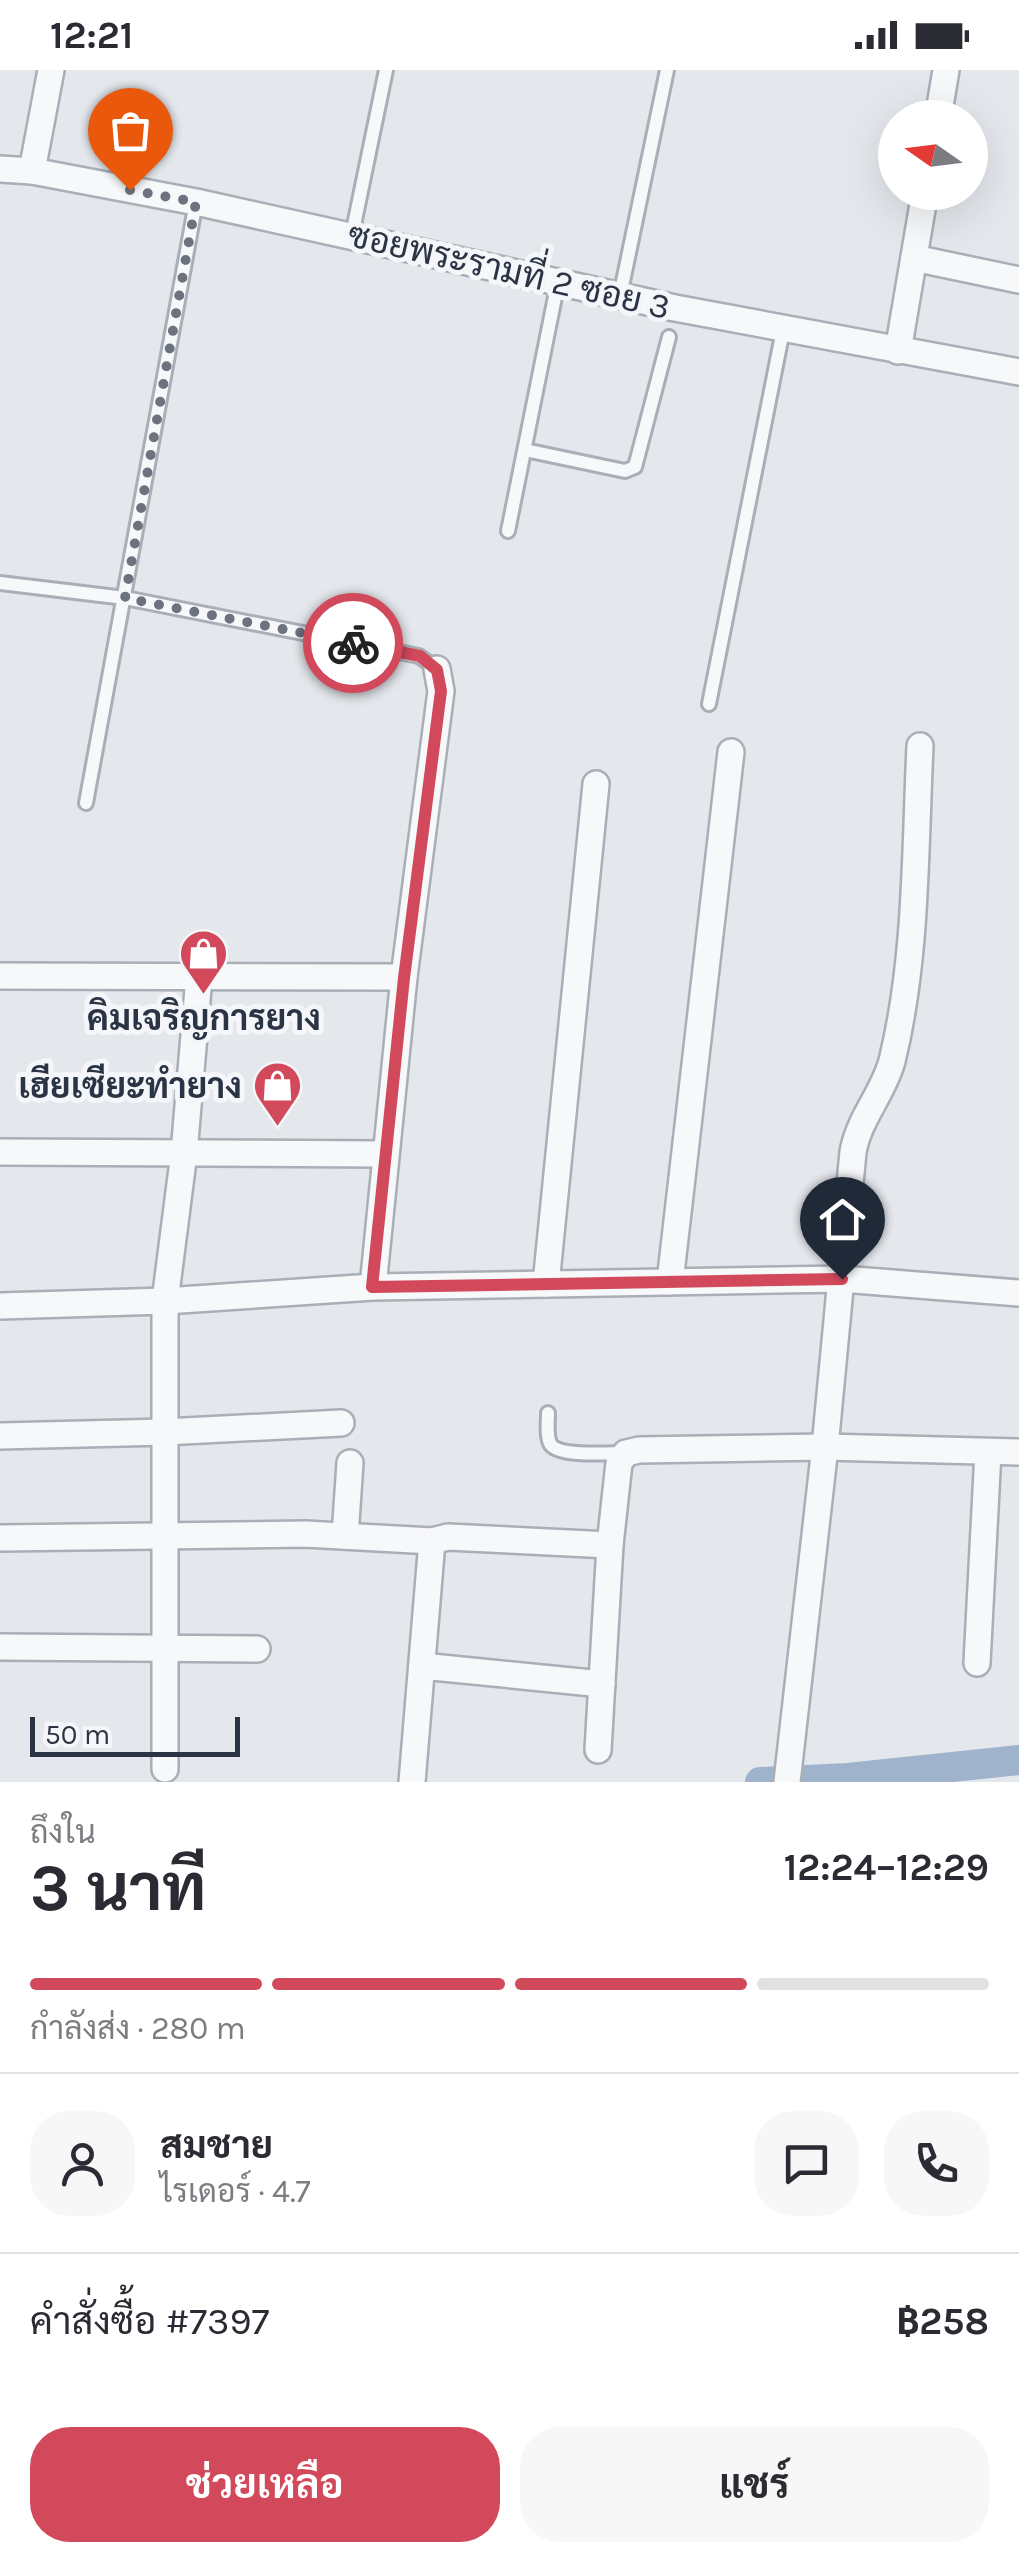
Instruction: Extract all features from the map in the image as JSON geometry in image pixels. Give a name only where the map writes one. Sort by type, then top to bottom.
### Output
[{"type":"street","points":[[32,171],[51,70]]},
{"type":"street","points":[[941,100],[946,70]]},
{"type":"street","name":"ซอยพระรามที่ 2 ซอย 3","points":[[0,169],[32,171],[196,202],[782,330],[1019,372]]},
{"type":"street","points":[[898,351],[923,210]]},
{"type":"street","points":[[914,258],[1019,280]]},
{"type":"street","points":[[372,1287],[404,978],[441,691],[437,670]]},
{"type":"street","points":[[787,1782],[856,1135],[892,1061],[909,958],[920,746]]},
{"type":"street","points":[[670,1282],[731,752]]},
{"type":"street","points":[[546,1284],[596,784]]},
{"type":"street","points":[[0,976],[404,978]]},
{"type":"street","points":[[165,1769],[165,1301],[184,1153],[199,977]]},
{"type":"street","points":[[0,1152],[385,1154]]},
{"type":"street","points":[[0,1306],[165,1301],[372,1287],[842,1279],[1019,1293]]},
{"type":"street","points":[[0,1436],[342,1423]]},
{"type":"street","points":[[598,1750],[610,1545],[619,1463],[626,1453],[825,1447],[1019,1452]]},
{"type":"street","points":[[977,1663],[988,1452]]},
{"type":"street","points":[[345,1536],[350,1464]]},
{"type":"street","points":[[0,1538],[345,1536],[432,1541],[448,1537],[610,1545]]},
{"type":"street","points":[[412,1782],[432,1541]]},
{"type":"street","points":[[0,1647],[258,1649]]},
{"type":"street","points":[[422,1666],[602,1684]]},
{"type":"lane","points":[[352,235],[386,70]]},
{"type":"lane","points":[[620,296],[667,70]]},
{"type":"lane","points":[[86,803],[196,202]]},
{"type":"lane","points":[[508,531],[558,282]]},
{"type":"lane","points":[[710,704],[782,330]]},
{"type":"lane","points":[[525,450],[625,470],[635,467],[668,337]]},
{"type":"lane","points":[[0,583],[125,598],[420,656],[437,670]]},
{"type":"lane","points":[[548,1413],[549,1442],[554,1448],[626,1453]]},
{"type":"waterway","points":[[760,1782],[848,1778],[1019,1760]]},
{"type":"way so far","points":[[130,190],[196,202],[125,598],[353,643]]},
{"type":"place","name":"คิมเจริญการยาง","points":[[204,996]]},
{"type":"place","name":"เฮียเซียะทำยาง","points":[[277,1128]]},
{"type":"route","points":[[353,643],[420,656],[437,670],[441,691],[404,978],[372,1287],[842,1279]]}]
